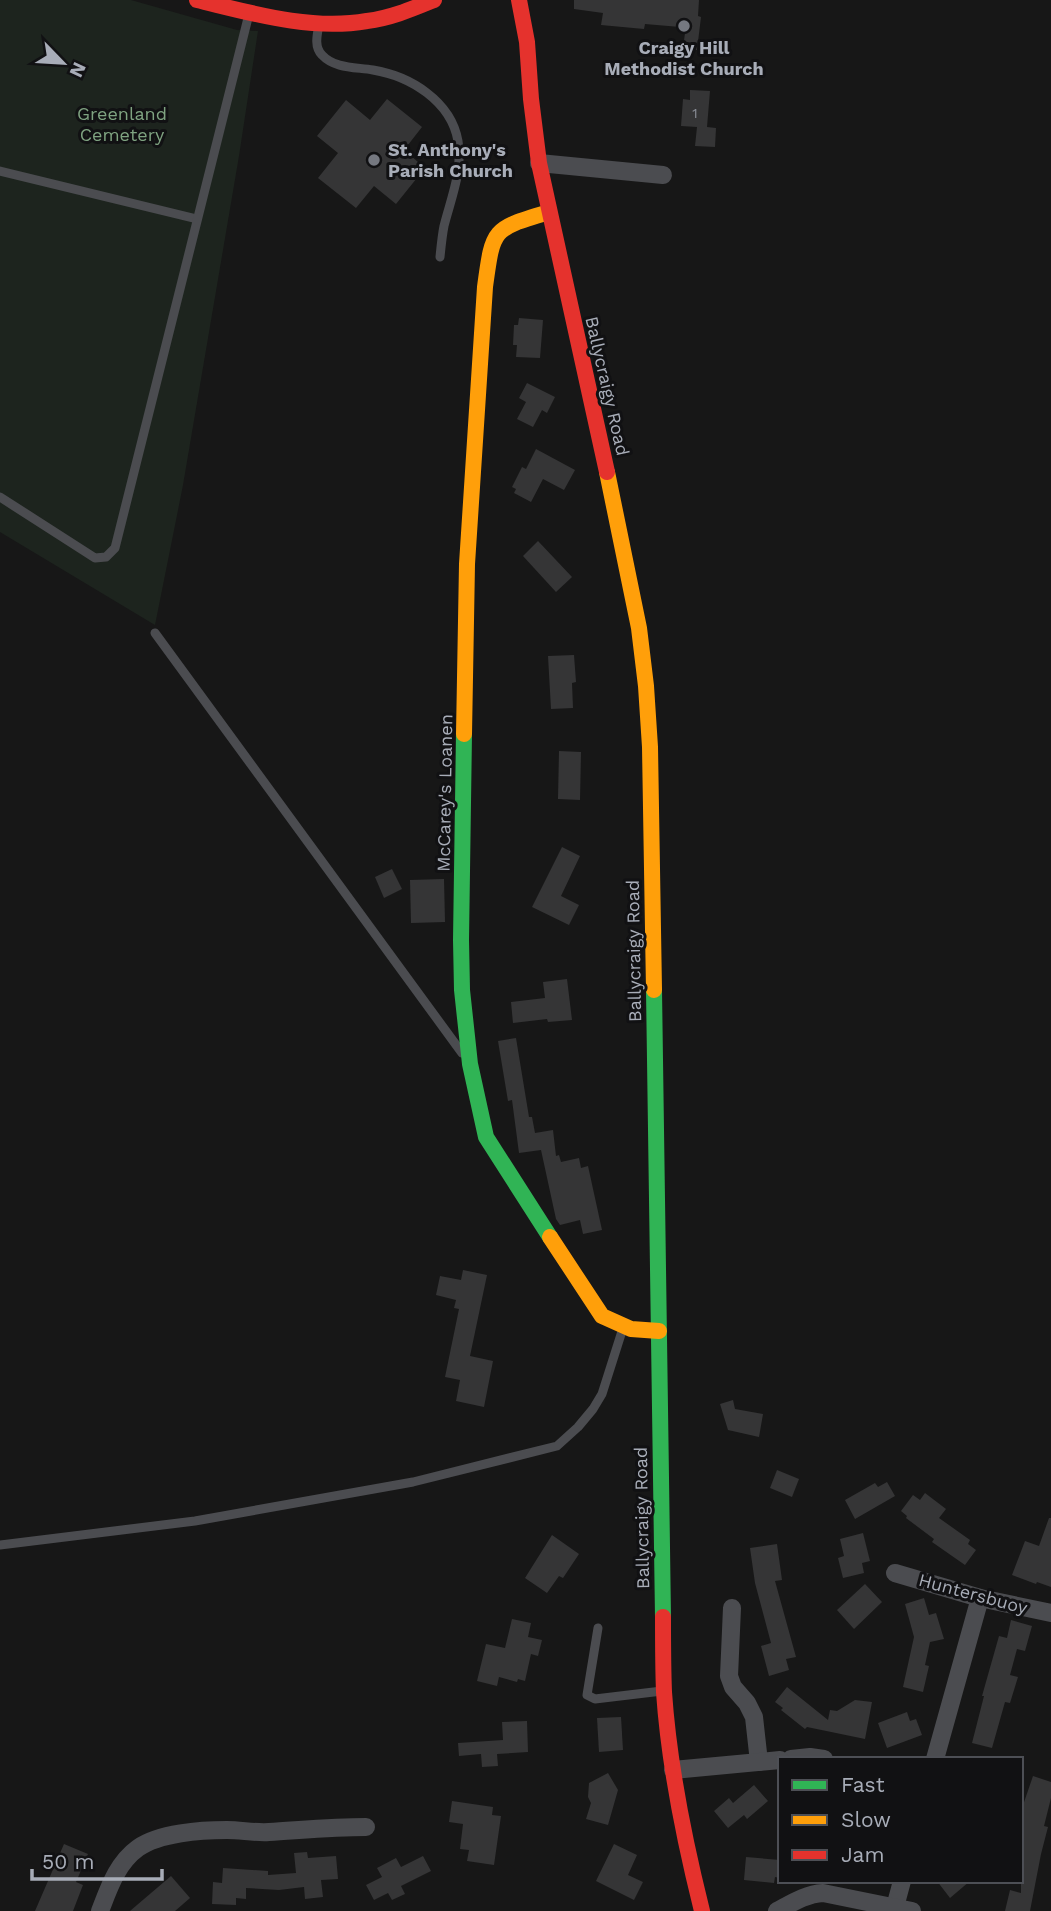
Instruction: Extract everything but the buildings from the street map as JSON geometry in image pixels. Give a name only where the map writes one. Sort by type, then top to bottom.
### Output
[{"type":"street","points":[[197,0],[319,23],[344,24],[386,18],[434,0]]},
{"type":"street","name":"Ballycraigy Road","points":[[519,0],[527,42],[539,163],[622,543],[639,628],[646,686],[650,747],[664,1690],[667,1730],[686,1848],[702,1911]]},
{"type":"street","points":[[539,163],[663,176]]},
{"type":"street","name":"McCarey's Loanen","points":[[549,212],[513,223],[498,233],[490,249],[485,287],[467,564],[462,990],[470,1064],[486,1137],[596,1308],[609,1320],[623,1327],[638,1331],[659,1331]]},
{"type":"street","name":"Huntersbuoy","points":[[895,1573],[980,1598],[1051,1614]]},
{"type":"street","points":[[936,1757],[980,1598]]},
{"type":"street","points":[[732,1608],[729,1676],[733,1687],[747,1703],[754,1717],[759,1762]]},
{"type":"street","points":[[673,1770],[778,1760]]},
{"type":"street","points":[[100,1911],[111,1882],[126,1858],[150,1842],[177,1834],[226,1830],[265,1832],[366,1827]]},
{"type":"street","points":[[776,1911],[814,1893],[903,1909],[902,1883]]},
{"type":"lane","points":[[0,497],[91,556],[103,558],[114,550],[197,219],[242,7]]},
{"type":"lane","points":[[319,23],[317,44],[324,57],[344,66],[387,72],[408,80],[435,101],[452,122],[458,142],[459,164],[444,225],[440,257]]},
{"type":"lane","points":[[0,171],[197,219]]},
{"type":"lane","points":[[155,633],[470,1064]]},
{"type":"lane","points":[[0,1545],[195,1521],[413,1482],[557,1446],[578,1427],[602,1394],[623,1327]]},
{"type":"lane","points":[[598,1628],[587,1695],[596,1699],[664,1690]]},
{"type":"green space","name":"Greenland Cemetery","points":[[0,0],[131,0],[237,30],[258,31],[183,485],[155,625],[0,532]]},
{"type":"traffic: fast","points":[[464,734],[461,940],[462,990],[470,1064],[486,1137],[550,1237]]},
{"type":"traffic: fast","points":[[654,990],[663,1617]]},
{"type":"traffic: slow","points":[[464,734],[467,564],[485,287],[490,253],[499,234],[506,228],[549,212]]},
{"type":"traffic: slow","points":[[607,472],[639,628],[646,686],[650,747],[654,990]]},
{"type":"traffic: slow","points":[[550,1237],[602,1316],[631,1329],[659,1331]]},
{"type":"traffic: jam","points":[[197,0],[281,19],[324,24],[376,20],[434,0]]},
{"type":"traffic: jam","points":[[519,0],[527,42],[539,163],[607,472]]},
{"type":"traffic: jam","points":[[663,1617],[664,1692],[673,1775],[702,1911]]},
{"type":"place","name":"Craigy Hill Methodist Church","points":[[684,26]]},
{"type":"place","name":"St. Anthony's Parish Church","points":[[374,160]]}]
